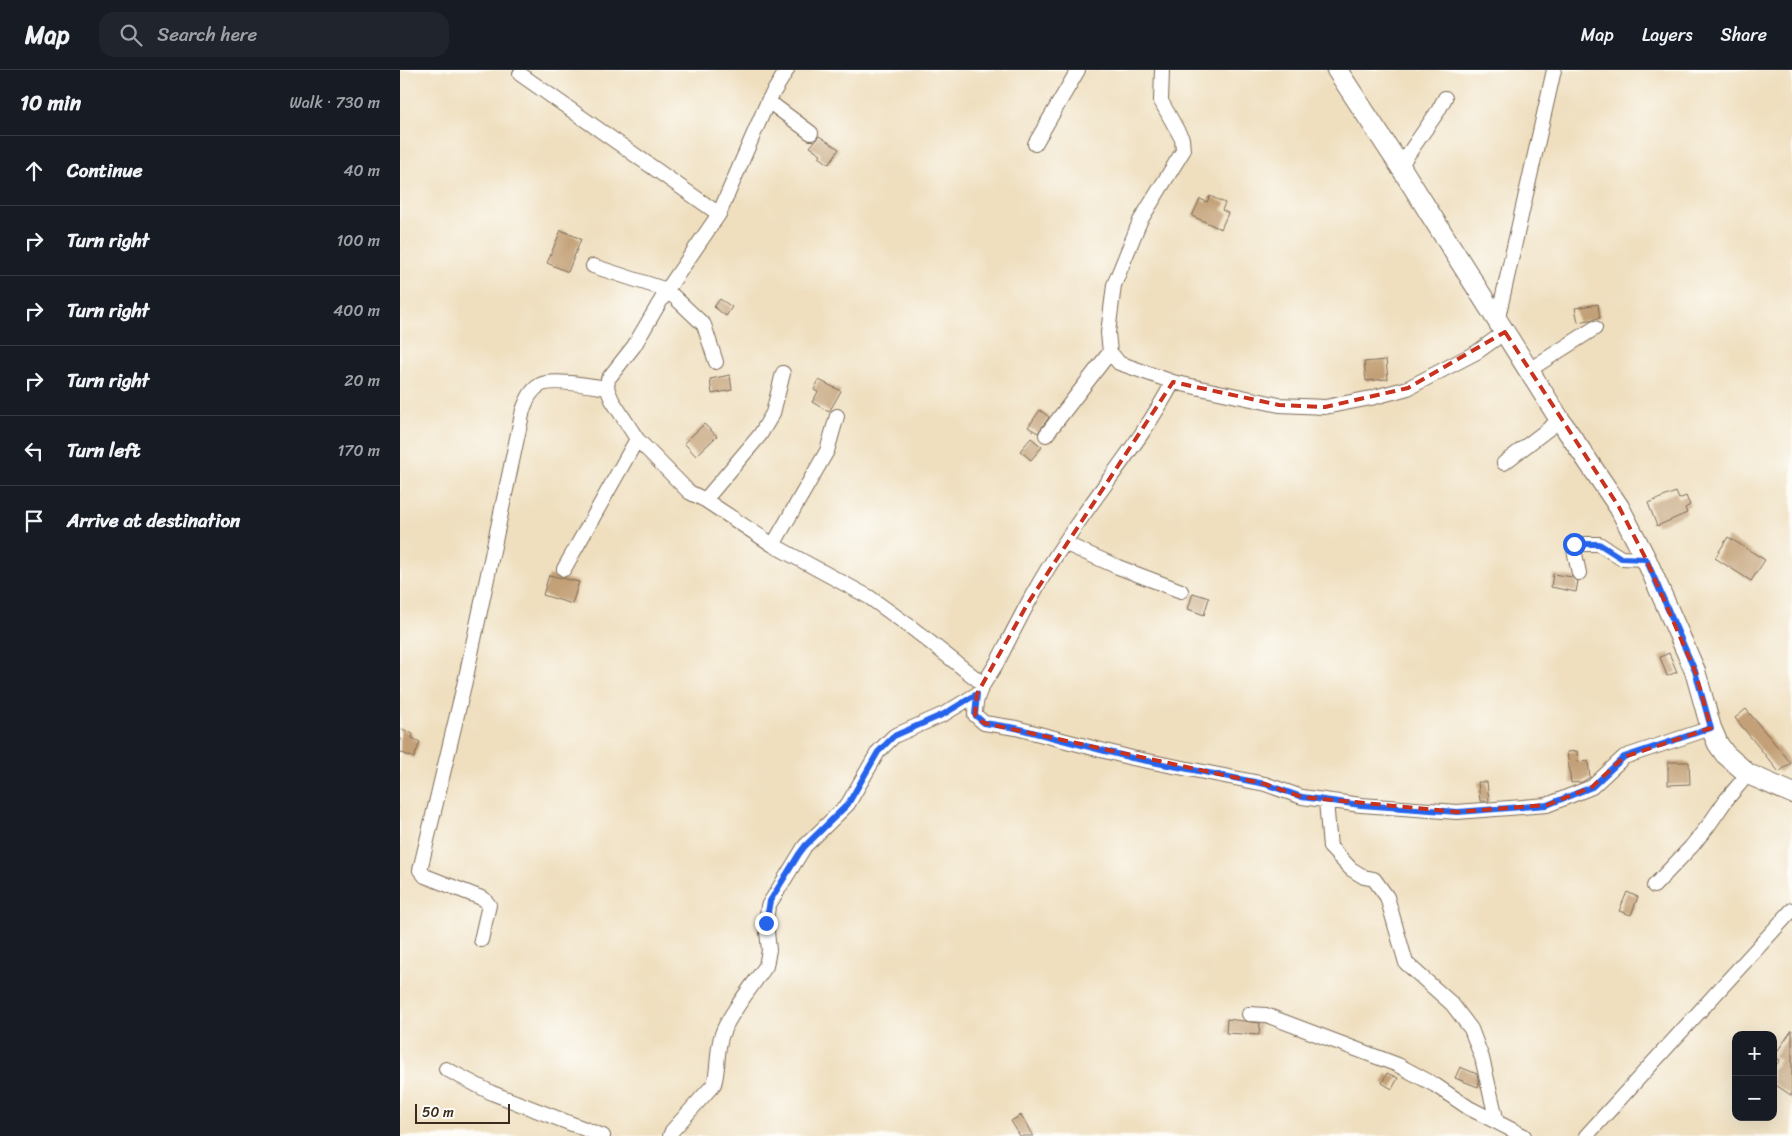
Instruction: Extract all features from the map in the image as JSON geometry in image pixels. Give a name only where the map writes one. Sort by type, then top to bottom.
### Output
[{"type":"street","points":[[787,70],[768,101],[719,214],[667,290],[634,346],[608,379],[607,388],[612,400],[637,439],[689,492],[705,500],[773,545],[870,597],[912,628],[980,689]]},
{"type":"street","points":[[1035,144],[1078,70]]},
{"type":"street","points":[[1162,70],[1161,101],[1182,139],[1183,151],[1140,221],[1114,285],[1108,333],[1110,352],[1118,363],[1173,382],[1279,405],[1325,407],[1408,388],[1477,352],[1501,327],[1554,70]]},
{"type":"street","points":[[1337,70],[1400,166],[1560,420],[1618,507],[1646,559],[1695,671],[1711,728],[1725,754],[1748,774],[1792,793]]},
{"type":"street","points":[[520,74],[719,214]]},
{"type":"street","points":[[1400,166],[1445,98]]},
{"type":"street","points":[[768,101],[811,133]]},
{"type":"street","points":[[593,266],[667,290],[704,325],[716,362]]},
{"type":"street","points":[[1529,370],[1595,328]]},
{"type":"street","points":[[1046,435],[1110,352]]},
{"type":"street","points":[[705,500],[760,435],[773,413],[783,373]]},
{"type":"street","points":[[481,940],[488,905],[484,899],[425,876],[420,870],[470,659],[523,410],[530,394],[542,383],[558,382],[607,388]]},
{"type":"street","points":[[670,1136],[672,1131],[714,1084],[722,1033],[766,966],[768,960],[769,950],[766,923],[768,906],[805,846],[848,804],[878,752],[894,736],[944,714],[980,689],[993,671],[1028,602],[1064,542],[1158,409],[1173,382]]},
{"type":"street","points":[[773,545],[827,451],[837,416]]},
{"type":"street","points":[[1504,462],[1560,420]]},
{"type":"street","points":[[564,569],[637,439]]},
{"type":"street","points":[[1064,542],[1118,567],[1181,591]]},
{"type":"street","points":[[1579,573],[1573,546],[1575,544],[1599,544],[1621,558],[1646,559]]},
{"type":"street","points":[[980,689],[975,715],[984,723],[1016,728],[1132,758],[1265,784],[1302,797],[1326,801],[1458,812],[1547,805],[1592,787],[1624,757],[1711,728]]},
{"type":"street","points":[[1654,886],[1691,847],[1748,774]]},
{"type":"street","points":[[1326,801],[1330,847],[1351,868],[1364,876],[1374,879],[1387,896],[1406,963],[1452,1004],[1471,1029],[1482,1058],[1497,1122]]},
{"type":"street","points":[[1586,1136],[1792,910]]},
{"type":"street","points":[[1248,1014],[1266,1016],[1398,1065],[1435,1085],[1469,1108],[1524,1136]]},
{"type":"street","points":[[446,1069],[492,1093],[603,1136]]},
{"type":"highlighted area","points":[[1505,332],[1619,507],[1646,559],[1695,671],[1711,728],[1624,757],[1592,787],[1547,805],[1457,812],[1302,797],[1265,784],[984,723],[975,715],[977,694],[1028,603],[1173,382],[1279,405],[1325,407],[1408,388]]},
{"type":"building","points":[[819,136],[839,149],[829,164],[819,157],[821,154],[810,147]]},
{"type":"building","points":[[1210,196],[1225,203],[1222,210],[1228,213],[1221,229],[1192,216],[1200,199],[1207,202]]},
{"type":"building","points":[[561,230],[581,239],[568,272],[547,263]]},
{"type":"building","points":[[720,299],[732,307],[726,316],[714,307]]},
{"type":"building","points":[[1598,304],[1600,318],[1578,322],[1575,308]]},
{"type":"building","points":[[1386,360],[1388,379],[1366,381],[1364,362]]},
{"type":"building","points":[[730,375],[732,390],[712,394],[710,379]]},
{"type":"building","points":[[819,380],[841,391],[829,412],[812,402],[818,392],[814,390]]},
{"type":"building","points":[[1040,410],[1049,417],[1038,433],[1028,427]]},
{"type":"building","points":[[704,424],[717,436],[696,456],[684,443]]},
{"type":"building","points":[[1031,438],[1042,447],[1031,460],[1020,451]]},
{"type":"building","points":[[1676,492],[1679,499],[1686,496],[1690,505],[1685,508],[1687,513],[1657,526],[1648,503]]},
{"type":"building","points":[[1728,537],[1765,560],[1751,581],[1715,558]]},
{"type":"building","points":[[1553,574],[1572,577],[1578,581],[1576,592],[1551,587]]},
{"type":"building","points":[[549,575],[579,582],[572,604],[543,595]]},
{"type":"building","points":[[1193,593],[1209,598],[1204,615],[1188,609]]},
{"type":"building","points":[[1669,653],[1677,672],[1667,676],[1660,657]]},
{"type":"building","points":[[1746,709],[1791,763],[1779,772],[1735,718]]},
{"type":"building","points":[[400,728],[413,734],[412,738],[420,742],[414,758],[400,752]]},
{"type":"building","points":[[1577,751],[1578,762],[1588,761],[1590,777],[1582,782],[1571,783],[1567,752]]},
{"type":"building","points":[[1668,762],[1689,762],[1690,784],[1668,785]]},
{"type":"building","points":[[1478,782],[1487,782],[1489,801],[1480,801]]},
{"type":"building","points":[[1627,892],[1638,897],[1631,915],[1619,911]]},
{"type":"building","points":[[1227,1019],[1260,1023],[1259,1035],[1226,1033]]},
{"type":"building","points":[[1792,1030],[1792,1096],[1777,1086],[1777,1064],[1780,1060],[1777,1058],[1777,1052]]},
{"type":"building","points":[[1460,1067],[1477,1074],[1478,1087],[1455,1078]]},
{"type":"building","points":[[1387,1073],[1398,1078],[1392,1089],[1382,1083]]},
{"type":"building","points":[[1021,1115],[1033,1136],[1020,1136],[1011,1121]]},
{"type":"route","points":[[766,923],[770,901],[799,854],[848,804],[878,752],[894,736],[944,714],[977,694],[975,715],[984,723],[1016,728],[1132,758],[1265,784],[1302,797],[1361,805],[1458,812],[1547,805],[1592,787],[1624,757],[1711,728],[1695,671],[1646,559],[1621,558],[1599,544],[1574,544]]}]
